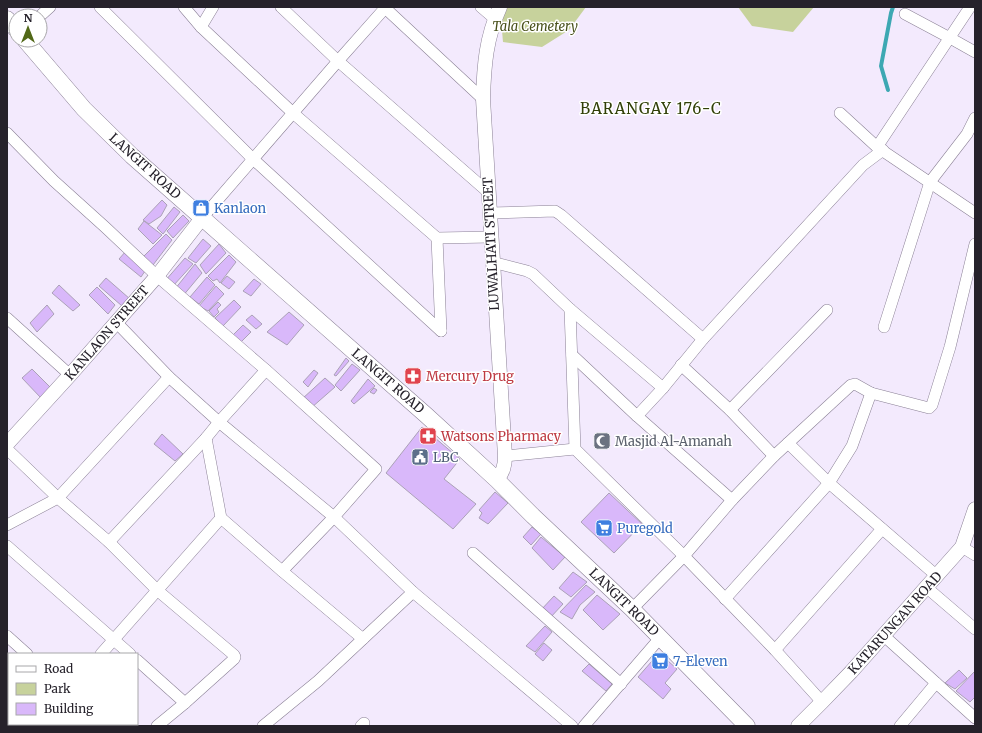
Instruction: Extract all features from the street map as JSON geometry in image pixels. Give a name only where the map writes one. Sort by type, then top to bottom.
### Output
[{"type":"main road","name":"LANGIT ROAD","points":[[32,48],[84,109],[132,156],[426,415],[497,480],[632,609],[746,726]]},
{"type":"street","points":[[100,7],[253,159],[441,331],[437,238]]},
{"type":"street","points":[[184,7],[201,27],[293,113],[437,238],[491,237]]},
{"type":"street","points":[[201,27],[213,7]]},
{"type":"street","points":[[281,7],[338,61],[488,192]]},
{"type":"street","points":[[202,218],[385,7],[483,99]]},
{"type":"street","points":[[481,7],[497,13]]},
{"type":"street","points":[[637,416],[663,388],[703,339],[880,148],[970,7]]},
{"type":"street","name":"LUWALHATI STREET","points":[[497,13],[485,56],[483,99],[505,456],[504,470],[502,475],[497,480]]},
{"type":"street","points":[[905,14],[975,52]]},
{"type":"street","points":[[840,113],[880,148],[975,213]]},
{"type":"street","points":[[884,327],[930,182],[971,136],[975,118]]},
{"type":"street","points":[[7,133],[54,181],[157,276],[266,370],[376,469],[334,517],[282,571]]},
{"type":"street","points":[[490,214],[555,211],[561,214],[703,339]]},
{"type":"street","name":"KANLAON STREET","points":[[7,444],[157,276],[202,218]]},
{"type":"street","points":[[632,609],[684,556],[732,500],[774,456],[851,385],[855,384],[871,392],[928,408],[932,405],[950,346],[975,244]]},
{"type":"street","points":[[492,262],[527,270],[533,274],[570,309],[663,388]]},
{"type":"street","points":[[570,309],[575,449],[684,556],[775,650],[822,702]]},
{"type":"street","points":[[730,410],[827,310]]},
{"type":"street","points":[[7,318],[70,375]]},
{"type":"street","points":[[116,322],[169,377],[219,422],[334,517],[413,592],[572,726]]},
{"type":"street","points":[[572,355],[637,416],[732,500]]},
{"type":"street","points":[[681,365],[730,410],[774,456]]},
{"type":"street","points":[[109,542],[206,438],[266,370]]},
{"type":"street","points":[[7,525],[58,498],[169,377]]},
{"type":"street","points":[[725,598],[829,483],[852,446],[871,392]]},
{"type":"street","points":[[206,438],[220,518],[363,639]]},
{"type":"street","points":[[788,443],[829,483],[937,576]]},
{"type":"street","points":[[7,449],[58,498],[109,542],[157,590],[234,655],[234,659],[157,726]]},
{"type":"street","points":[[505,456],[575,449]]},
{"type":"street","name":"KATARUNGAN ROAD","points":[[798,726],[822,702],[962,547],[975,509]]},
{"type":"street","points":[[102,653],[220,518]]},
{"type":"street","points":[[775,650],[882,529]]},
{"type":"street","points":[[7,546],[129,653]]},
{"type":"street","points":[[962,547],[975,555]]},
{"type":"street","points":[[472,553],[621,684]]},
{"type":"street","points":[[926,587],[975,629]]},
{"type":"street","points":[[263,726],[318,682],[413,592]]},
{"type":"street","points":[[883,635],[975,718]]},
{"type":"street","points":[[7,636],[26,653]]},
{"type":"street","points":[[584,726],[660,638]]},
{"type":"street","points":[[138,661],[185,702]]},
{"type":"street","points":[[900,726],[936,683]]},
{"type":"green space","name":"Tala Cemetery","points":[[507,7],[586,7],[569,30],[542,47],[503,42],[501,19]]},
{"type":"green space","points":[[738,7],[814,7],[793,32],[752,26]]},
{"type":"building","points":[[162,200],[167,205],[161,216],[149,224],[143,220]]},
{"type":"building","points":[[174,207],[180,212],[163,234],[157,228]]},
{"type":"building","points":[[183,215],[189,221],[173,238],[167,231]]},
{"type":"building","points":[[144,221],[162,235],[153,244],[138,229]]},
{"type":"building","points":[[166,234],[172,240],[153,265],[143,257]]},
{"type":"building","points":[[203,239],[211,246],[196,263],[188,258]]},
{"type":"building","points":[[219,244],[226,253],[206,274],[200,265]]},
{"type":"building","points":[[126,251],[145,271],[141,277],[119,259]]},
{"type":"building","points":[[229,255],[236,262],[220,283],[217,279],[213,281],[208,276]]},
{"type":"building","points":[[185,258],[193,264],[173,286],[165,281]]},
{"type":"building","points":[[195,264],[202,273],[182,297],[175,289]]},
{"type":"building","points":[[227,276],[235,282],[229,289],[221,283]]},
{"type":"building","points":[[207,277],[215,285],[199,304],[190,297]]},
{"type":"building","points":[[106,278],[130,299],[122,306],[99,286]]},
{"type":"building","points":[[254,279],[261,284],[251,296],[243,291]]},
{"type":"building","points":[[59,285],[80,305],[73,311],[52,293]]},
{"type":"building","points":[[216,286],[224,294],[208,311],[199,306]]},
{"type":"building","points":[[97,287],[115,305],[108,314],[89,295]]},
{"type":"building","points":[[234,300],[241,307],[223,326],[215,318]]},
{"type":"building","points":[[218,302],[221,305],[217,309],[219,312],[214,317],[209,311]]},
{"type":"building","points":[[47,305],[54,314],[37,332],[30,323]]},
{"type":"building","points":[[289,312],[304,325],[287,345],[267,332]]},
{"type":"building","points":[[252,315],[262,324],[256,329],[246,320]]},
{"type":"building","points":[[243,325],[251,332],[238,345],[230,338]]},
{"type":"building","points":[[346,358],[349,361],[336,376],[334,375]]},
{"type":"building","points":[[352,364],[360,370],[341,391],[335,385]]},
{"type":"building","points":[[32,369],[51,388],[41,398],[22,378]]},
{"type":"building","points":[[314,370],[318,373],[308,387],[303,382]]},
{"type":"building","points":[[325,378],[335,387],[311,408],[302,399]]},
{"type":"building","points":[[368,379],[375,386],[354,404],[351,401]]},
{"type":"building","points":[[374,388],[377,390],[374,394],[370,392]]},
{"type":"building","points":[[422,427],[460,459],[444,479],[476,504],[453,529],[386,473]]},
{"type":"building","points":[[162,434],[183,454],[175,461],[154,444]]},
{"type":"building","points":[[495,492],[508,503],[488,524],[479,518],[482,513],[479,510]]},
{"type":"building","points":[[609,493],[642,524],[614,553],[581,522]]},
{"type":"building","points":[[532,527],[541,534],[531,545],[523,537]]},
{"type":"building","points":[[541,537],[565,557],[553,570],[532,548]]},
{"type":"building","points":[[573,572],[587,582],[571,597],[559,588]]},
{"type":"building","points":[[586,585],[595,592],[580,605],[572,619],[560,612]]},
{"type":"building","points":[[597,595],[620,614],[603,630],[583,610]]},
{"type":"building","points":[[554,596],[563,604],[549,619],[540,611]]},
{"type":"building","points":[[545,626],[552,632],[535,652],[526,646]]},
{"type":"building","points":[[544,643],[552,650],[543,661],[535,654]]},
{"type":"building","points":[[659,653],[677,669],[665,683],[671,689],[663,699],[638,677]]},
{"type":"building","points":[[589,664],[612,684],[606,691],[582,671]]},
{"type":"building","points":[[959,670],[967,678],[955,689],[945,683]]},
{"type":"building","points":[[974,672],[975,697],[970,702],[956,691]]},
{"type":"waterway","points":[[888,90],[881,66],[893,7]]},
{"type":"place","name":"Kanlaon","points":[[201,208]]},
{"type":"place","name":"Mercury Drug","points":[[413,376]]},
{"type":"place","name":"Watsons Pharmacy","points":[[428,436]]},
{"type":"place","name":"Masjid Al-Amanah","points":[[602,441]]},
{"type":"place","name":"LBC","points":[[420,457]]},
{"type":"place","name":"Puregold","points":[[604,528]]},
{"type":"place","name":"7-Eleven","points":[[660,661]]},
{"type":"district","name":"BARANGAY 176-C","points":[[651,108]]}]
